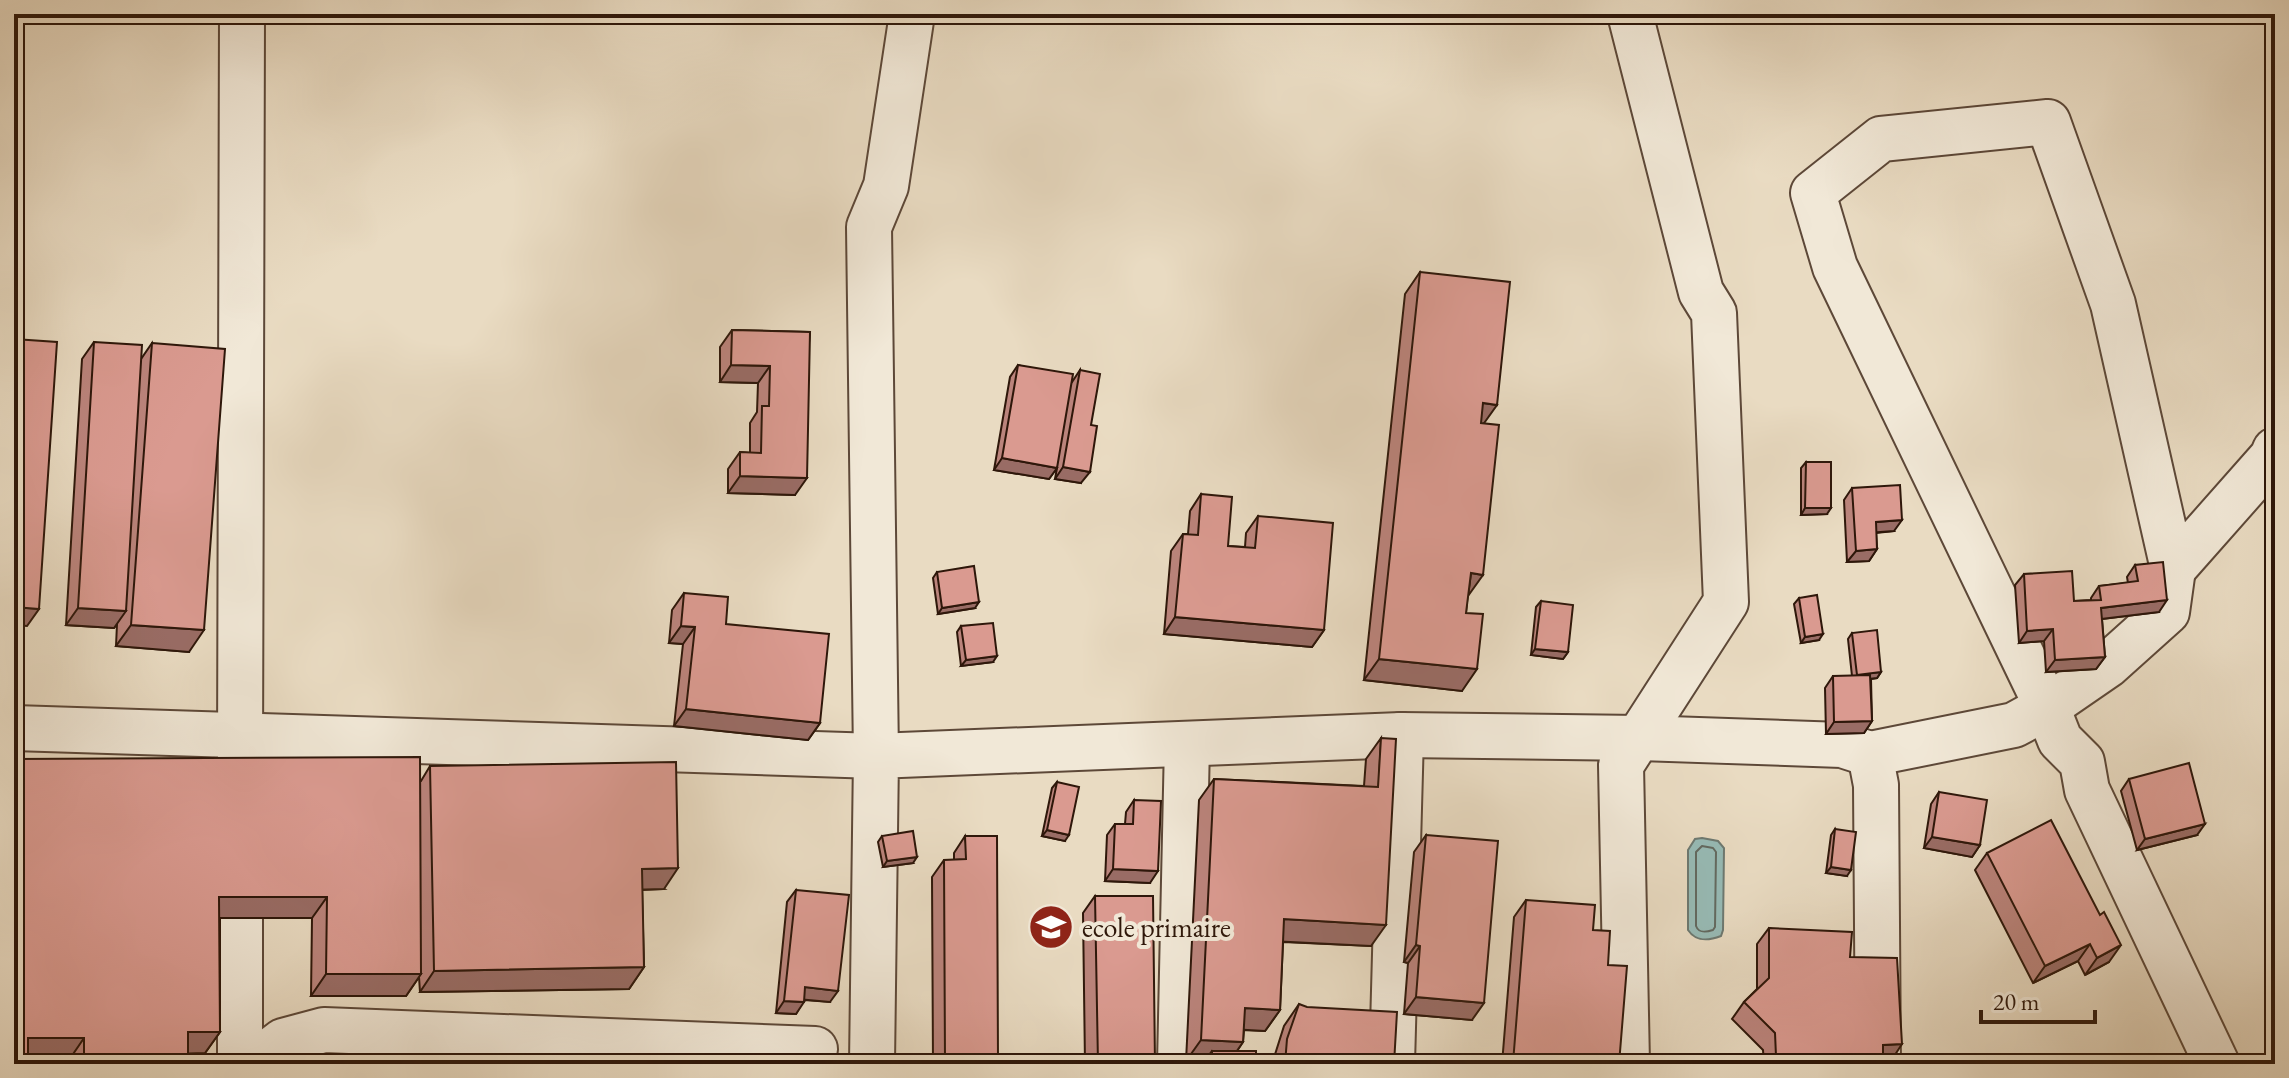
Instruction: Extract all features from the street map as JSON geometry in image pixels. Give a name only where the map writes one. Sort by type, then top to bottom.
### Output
[{"type":"street","points":[[240,1064],[242,14]]},
{"type":"street","points":[[872,1064],[876,756],[869,227],[886,186],[912,14]]},
{"type":"street","points":[[1627,1064],[1621,765],[1726,602],[1714,313],[1701,292],[1630,14]]},
{"type":"street","points":[[14,728],[876,756],[1401,735],[1640,738],[1842,745],[1870,754],[2014,725],[2047,707],[2108,665],[2167,612],[2173,569],[2113,304],[2048,122],[1881,139],[1813,193],[1835,267],[2047,707],[2060,740],[2082,762],[2087,790],[2217,1064]]},
{"type":"street","points":[[2173,569],[2275,450]]},
{"type":"street","points":[[1392,1064],[1401,735]]},
{"type":"street","points":[[1180,1064],[1187,744]]},
{"type":"street","points":[[1870,754],[1876,785],[1878,1064]]},
{"type":"street","points":[[253,1064],[283,1041],[324,1030],[815,1049]]},
{"type":"water","points":[[1695,839],[1718,841],[1724,848],[1723,930],[1721,936],[1707,939],[1695,937],[1688,930],[1688,850]]},
{"type":"building","points":[[1420,272],[1510,282],[1497,405],[1483,403],[1481,423],[1499,425],[1483,575],[1471,573],[1466,613],[1483,614],[1477,669],[1379,659]]},
{"type":"building","points":[[732,330],[810,332],[807,478],[740,476],[740,452],[761,453],[762,406],[769,406],[770,366],[731,365]]},
{"type":"building","points":[[14,339],[57,342],[39,609],[14,607]]},
{"type":"building","points":[[94,342],[142,345],[126,611],[78,608]]},
{"type":"building","points":[[152,343],[225,349],[204,630],[131,625]]},
{"type":"building","points":[[1018,365],[1073,374],[1057,468],[1002,458]]},
{"type":"building","points":[[1080,370],[1100,374],[1091,425],[1097,426],[1090,472],[1063,467]]},
{"type":"building","points":[[1806,462],[1831,462],[1831,508],[1805,508]]},
{"type":"building","points":[[1900,485],[1902,520],[1876,522],[1877,549],[1856,551],[1852,488]]},
{"type":"building","points":[[1201,494],[1232,497],[1228,546],[1255,548],[1258,516],[1333,523],[1324,630],[1175,617],[1183,534],[1198,535]]},
{"type":"building","points":[[2163,562],[2167,600],[2101,608],[2105,657],[2055,660],[2053,629],[2027,631],[2024,574],[2072,571],[2074,601],[2101,600],[2099,586],[2138,581],[2135,565]]},
{"type":"building","points":[[974,566],[979,602],[942,608],[937,572]]},
{"type":"building","points":[[684,593],[728,597],[726,624],[829,634],[820,723],[686,709],[695,627],[681,626]]},
{"type":"building","points":[[1817,595],[1823,634],[1805,637],[1799,598]]},
{"type":"building","points":[[1541,601],[1573,605],[1568,652],[1535,649]]},
{"type":"building","points":[[993,623],[997,656],[966,660],[961,626]]},
{"type":"building","points":[[1877,630],[1881,672],[1857,675],[1852,633]]},
{"type":"building","points":[[1870,675],[1872,721],[1834,722],[1833,676]]},
{"type":"building","points":[[1381,738],[1396,739],[1386,925],[1284,919],[1280,1010],[1245,1008],[1243,1042],[1201,1040],[1214,779],[1378,787]]},
{"type":"building","points":[[420,757],[421,974],[326,974],[327,897],[219,897],[220,1032],[188,1032],[188,1064],[84,1064],[84,1038],[28,1038],[28,1064],[14,1064],[14,759]]},
{"type":"building","points":[[676,762],[678,868],[642,869],[644,967],[434,971],[430,766]]},
{"type":"building","points":[[2189,763],[2205,824],[2145,839],[2129,779]]},
{"type":"building","points":[[1057,782],[1079,787],[1069,835],[1047,830]]},
{"type":"building","points":[[1939,792],[1987,800],[1980,845],[1932,837]]},
{"type":"building","points":[[1134,800],[1161,801],[1158,871],[1113,869],[1115,824],[1133,824]]},
{"type":"building","points":[[2051,820],[2100,915],[2104,912],[2121,945],[2097,958],[2090,944],[2045,966],[1987,853]]},
{"type":"building","points":[[1835,829],[1856,832],[1851,870],[1831,867]]},
{"type":"building","points":[[913,831],[917,857],[887,861],[882,836]]},
{"type":"building","points":[[1426,835],[1498,841],[1484,1003],[1416,997],[1420,946],[1416,945]]},
{"type":"building","points":[[965,836],[997,836],[998,1061],[945,1061],[944,860],[966,859]]},
{"type":"building","points":[[796,890],[849,895],[838,991],[805,987],[804,1002],[784,1001]]},
{"type":"building","points":[[1095,896],[1153,896],[1155,1064],[1098,1064]]},
{"type":"building","points":[[1526,900],[1595,905],[1593,930],[1610,931],[1608,965],[1627,966],[1619,1064],[1513,1063]]},
{"type":"building","points":[[1769,928],[1852,932],[1850,957],[1897,958],[1902,1044],[1883,1045],[1883,1064],[1815,1064],[1815,1060],[1776,1056],[1775,1033],[1744,1002],[1769,978]]},
{"type":"building","points":[[1299,1004],[1397,1012],[1394,1064],[1285,1064],[1287,1039]]},
{"type":"building","points":[[1212,1051],[1256,1051],[1256,1064],[1212,1064]]},
{"type":"building","points":[[623,1057],[762,1059],[762,1064],[623,1064]]},
{"type":"place","name":"ecole primaire","points":[[1051,927]]}]
